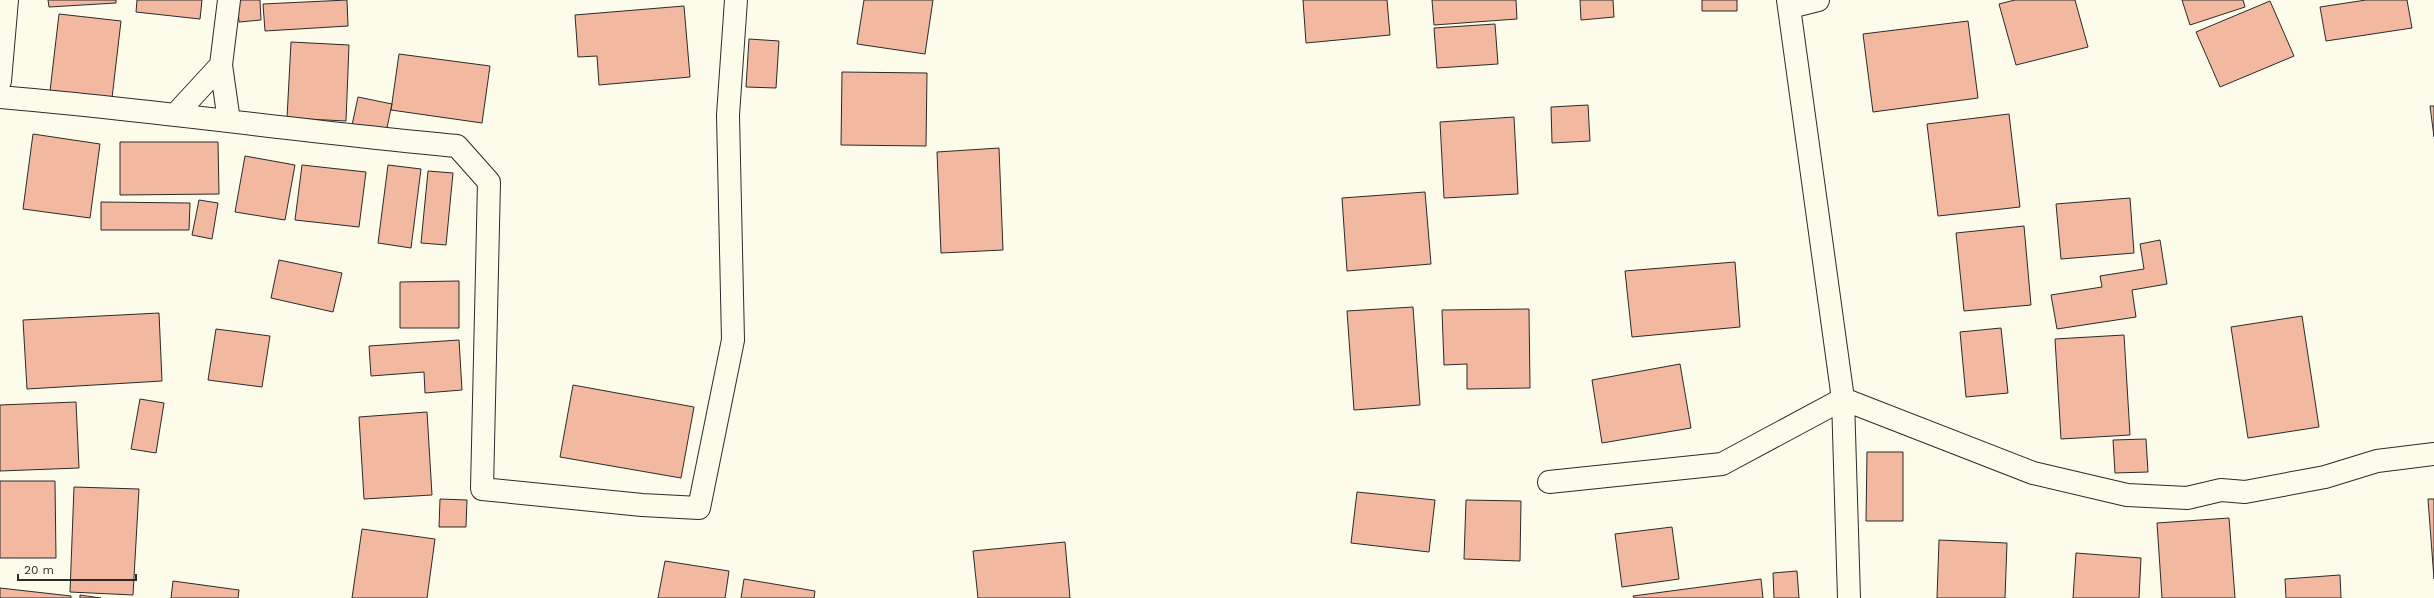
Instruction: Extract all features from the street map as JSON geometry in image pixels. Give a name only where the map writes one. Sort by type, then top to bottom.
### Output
[{"type":"street","points":[[0,81],[7,0]]},
{"type":"street","points":[[229,0],[222,65],[229,121]]},
{"type":"street","points":[[0,97],[113,106],[175,115],[457,146],[490,182],[482,489],[642,505],[699,508],[733,340],[728,114],[736,0]]},
{"type":"street","points":[[1818,0],[1789,4],[1843,399],[1849,598]]},
{"type":"street","points":[[175,115],[222,65]]},
{"type":"street","points":[[1549,482],[1722,464],[1843,399],[2033,473],[2127,495],[2186,498],[2221,490],[2245,492],[2325,477],[2377,461],[2434,454]]},
{"type":"building","points":[[48,0],[116,0],[116,3],[49,7]]},
{"type":"building","points":[[137,0],[202,0],[200,19],[136,12]]},
{"type":"building","points":[[237,0],[260,0],[261,20],[239,22]]},
{"type":"building","points":[[347,0],[348,26],[265,31],[263,4]]},
{"type":"building","points":[[864,0],[933,0],[925,54],[857,44]]},
{"type":"building","points":[[1303,0],[1387,0],[1390,35],[1306,43]]},
{"type":"building","points":[[1432,0],[1516,0],[1517,19],[1434,25]]},
{"type":"building","points":[[1580,0],[1613,0],[1614,17],[1581,20]]},
{"type":"building","points":[[1702,0],[1737,0],[1737,11],[1702,11]]},
{"type":"building","points":[[2015,0],[2075,0],[2088,47],[2016,65],[1999,4]]},
{"type":"building","points":[[2182,0],[2243,0],[2245,7],[2190,25]]},
{"type":"building","points":[[2366,0],[2407,0],[2412,28],[2326,41],[2320,7]]},
{"type":"building","points":[[2270,1],[2294,56],[2220,87],[2196,32]]},
{"type":"building","points":[[684,6],[690,77],[599,85],[597,56],[578,57],[575,15]]},
{"type":"building","points":[[59,14],[121,21],[112,98],[50,91]]},
{"type":"building","points":[[1968,21],[1978,98],[1873,112],[1863,34]]},
{"type":"building","points":[[1495,24],[1498,64],[1437,68],[1434,28]]},
{"type":"building","points":[[749,39],[779,41],[776,88],[746,87]]},
{"type":"building","points":[[291,42],[349,45],[346,121],[287,118]]},
{"type":"building","points":[[399,54],[490,66],[482,123],[391,110]]},
{"type":"building","points":[[842,72],[927,73],[926,146],[841,145]]},
{"type":"building","points":[[358,97],[392,104],[385,137],[351,130]]},
{"type":"building","points":[[1588,105],[1590,141],[1552,143],[1551,107]]},
{"type":"building","points":[[2430,106],[2434,106],[2434,137]]},
{"type":"building","points":[[2009,114],[2020,207],[1938,216],[1927,124]]},
{"type":"building","points":[[1514,117],[1518,194],[1444,198],[1440,122]]},
{"type":"building","points":[[33,134],[100,144],[90,218],[23,209]]},
{"type":"building","points":[[120,142],[218,142],[219,194],[120,195]]},
{"type":"building","points":[[999,148],[1003,250],[941,253],[937,152]]},
{"type":"building","points":[[245,156],[295,165],[285,220],[235,212]]},
{"type":"building","points":[[302,165],[366,172],[359,227],[295,220]]},
{"type":"building","points":[[388,165],[421,169],[411,248],[378,243]]},
{"type":"building","points":[[428,171],[453,173],[446,245],[421,243]]},
{"type":"building","points":[[1425,192],[1431,264],[1347,271],[1342,198]]},
{"type":"building","points":[[2130,198],[2134,253],[2061,259],[2056,204]]},
{"type":"building","points":[[199,200],[218,203],[212,239],[192,235]]},
{"type":"building","points":[[101,202],[190,203],[189,230],[101,230]]},
{"type":"building","points":[[2024,226],[2031,305],[1964,311],[1956,233]]},
{"type":"building","points":[[2160,240],[2167,284],[2132,290],[2136,317],[2057,329],[2051,295],[2102,287],[2100,276],[2144,269],[2140,244]]},
{"type":"building","points":[[279,260],[342,273],[333,312],[271,298]]},
{"type":"building","points":[[1735,262],[1740,327],[1632,337],[1625,271]]},
{"type":"building","points":[[459,281],[459,328],[400,328],[400,282]]},
{"type":"building","points":[[1413,307],[1420,405],[1354,410],[1347,311]]},
{"type":"building","points":[[1529,309],[1530,388],[1467,389],[1467,364],[1444,365],[1442,310]]},
{"type":"building","points":[[159,313],[162,381],[27,389],[23,320]]},
{"type":"building","points":[[2302,316],[2319,427],[2248,438],[2231,327]]},
{"type":"building","points":[[2001,328],[2008,393],[1966,397],[1960,332]]},
{"type":"building","points":[[216,329],[270,336],[262,387],[208,380]]},
{"type":"building","points":[[2124,335],[2130,435],[2061,439],[2055,339]]},
{"type":"building","points":[[459,340],[462,390],[425,393],[424,372],[371,376],[369,346]]},
{"type":"building","points":[[1680,364],[1691,428],[1602,443],[1592,380]]},
{"type":"building","points":[[573,385],[694,407],[681,478],[560,457]]},
{"type":"building","points":[[140,399],[164,403],[156,453],[131,449]]},
{"type":"building","points":[[76,402],[79,468],[0,471],[0,405]]},
{"type":"building","points":[[427,412],[432,495],[364,499],[359,417]]},
{"type":"building","points":[[2146,439],[2148,472],[2115,473],[2113,440]]},
{"type":"building","points":[[1867,452],[1903,452],[1903,521],[1866,521]]},
{"type":"building","points":[[0,481],[55,481],[56,558],[0,558]]},
{"type":"building","points":[[74,487],[139,489],[133,595],[70,592]]},
{"type":"building","points":[[1357,492],[1435,500],[1429,552],[1351,543]]},
{"type":"building","points":[[440,499],[467,500],[466,527],[439,527]]},
{"type":"building","points":[[2428,499],[2434,499],[2434,579]]},
{"type":"building","points":[[1466,500],[1521,501],[1520,561],[1464,559]]},
{"type":"building","points":[[2229,518],[2235,598],[2162,598],[2157,523]]},
{"type":"building","points":[[1672,527],[1679,579],[1622,587],[1615,534]]},
{"type":"building","points":[[362,529],[435,539],[427,598],[352,598]]},
{"type":"building","points":[[1939,540],[2007,543],[2005,598],[1937,598]]},
{"type":"building","points":[[1065,542],[1070,598],[978,598],[973,551]]},
{"type":"building","points":[[2076,553],[2141,558],[2139,598],[2073,598]]},
{"type":"building","points":[[665,561],[729,571],[725,598],[658,598]]},
{"type":"building","points":[[1797,571],[1799,598],[1774,598],[1773,573]]},
{"type":"building","points":[[2340,575],[2341,598],[2286,598],[2285,579]]},
{"type":"building","points":[[744,579],[815,591],[814,598],[741,598]]},
{"type":"building","points":[[1761,579],[1763,598],[1634,598],[1633,596]]},
{"type":"building","points":[[173,581],[239,590],[238,598],[171,598]]},
{"type":"building","points":[[0,588],[71,596],[71,598],[0,598]]},
{"type":"building","points":[[80,595],[101,598],[80,598]]}]
